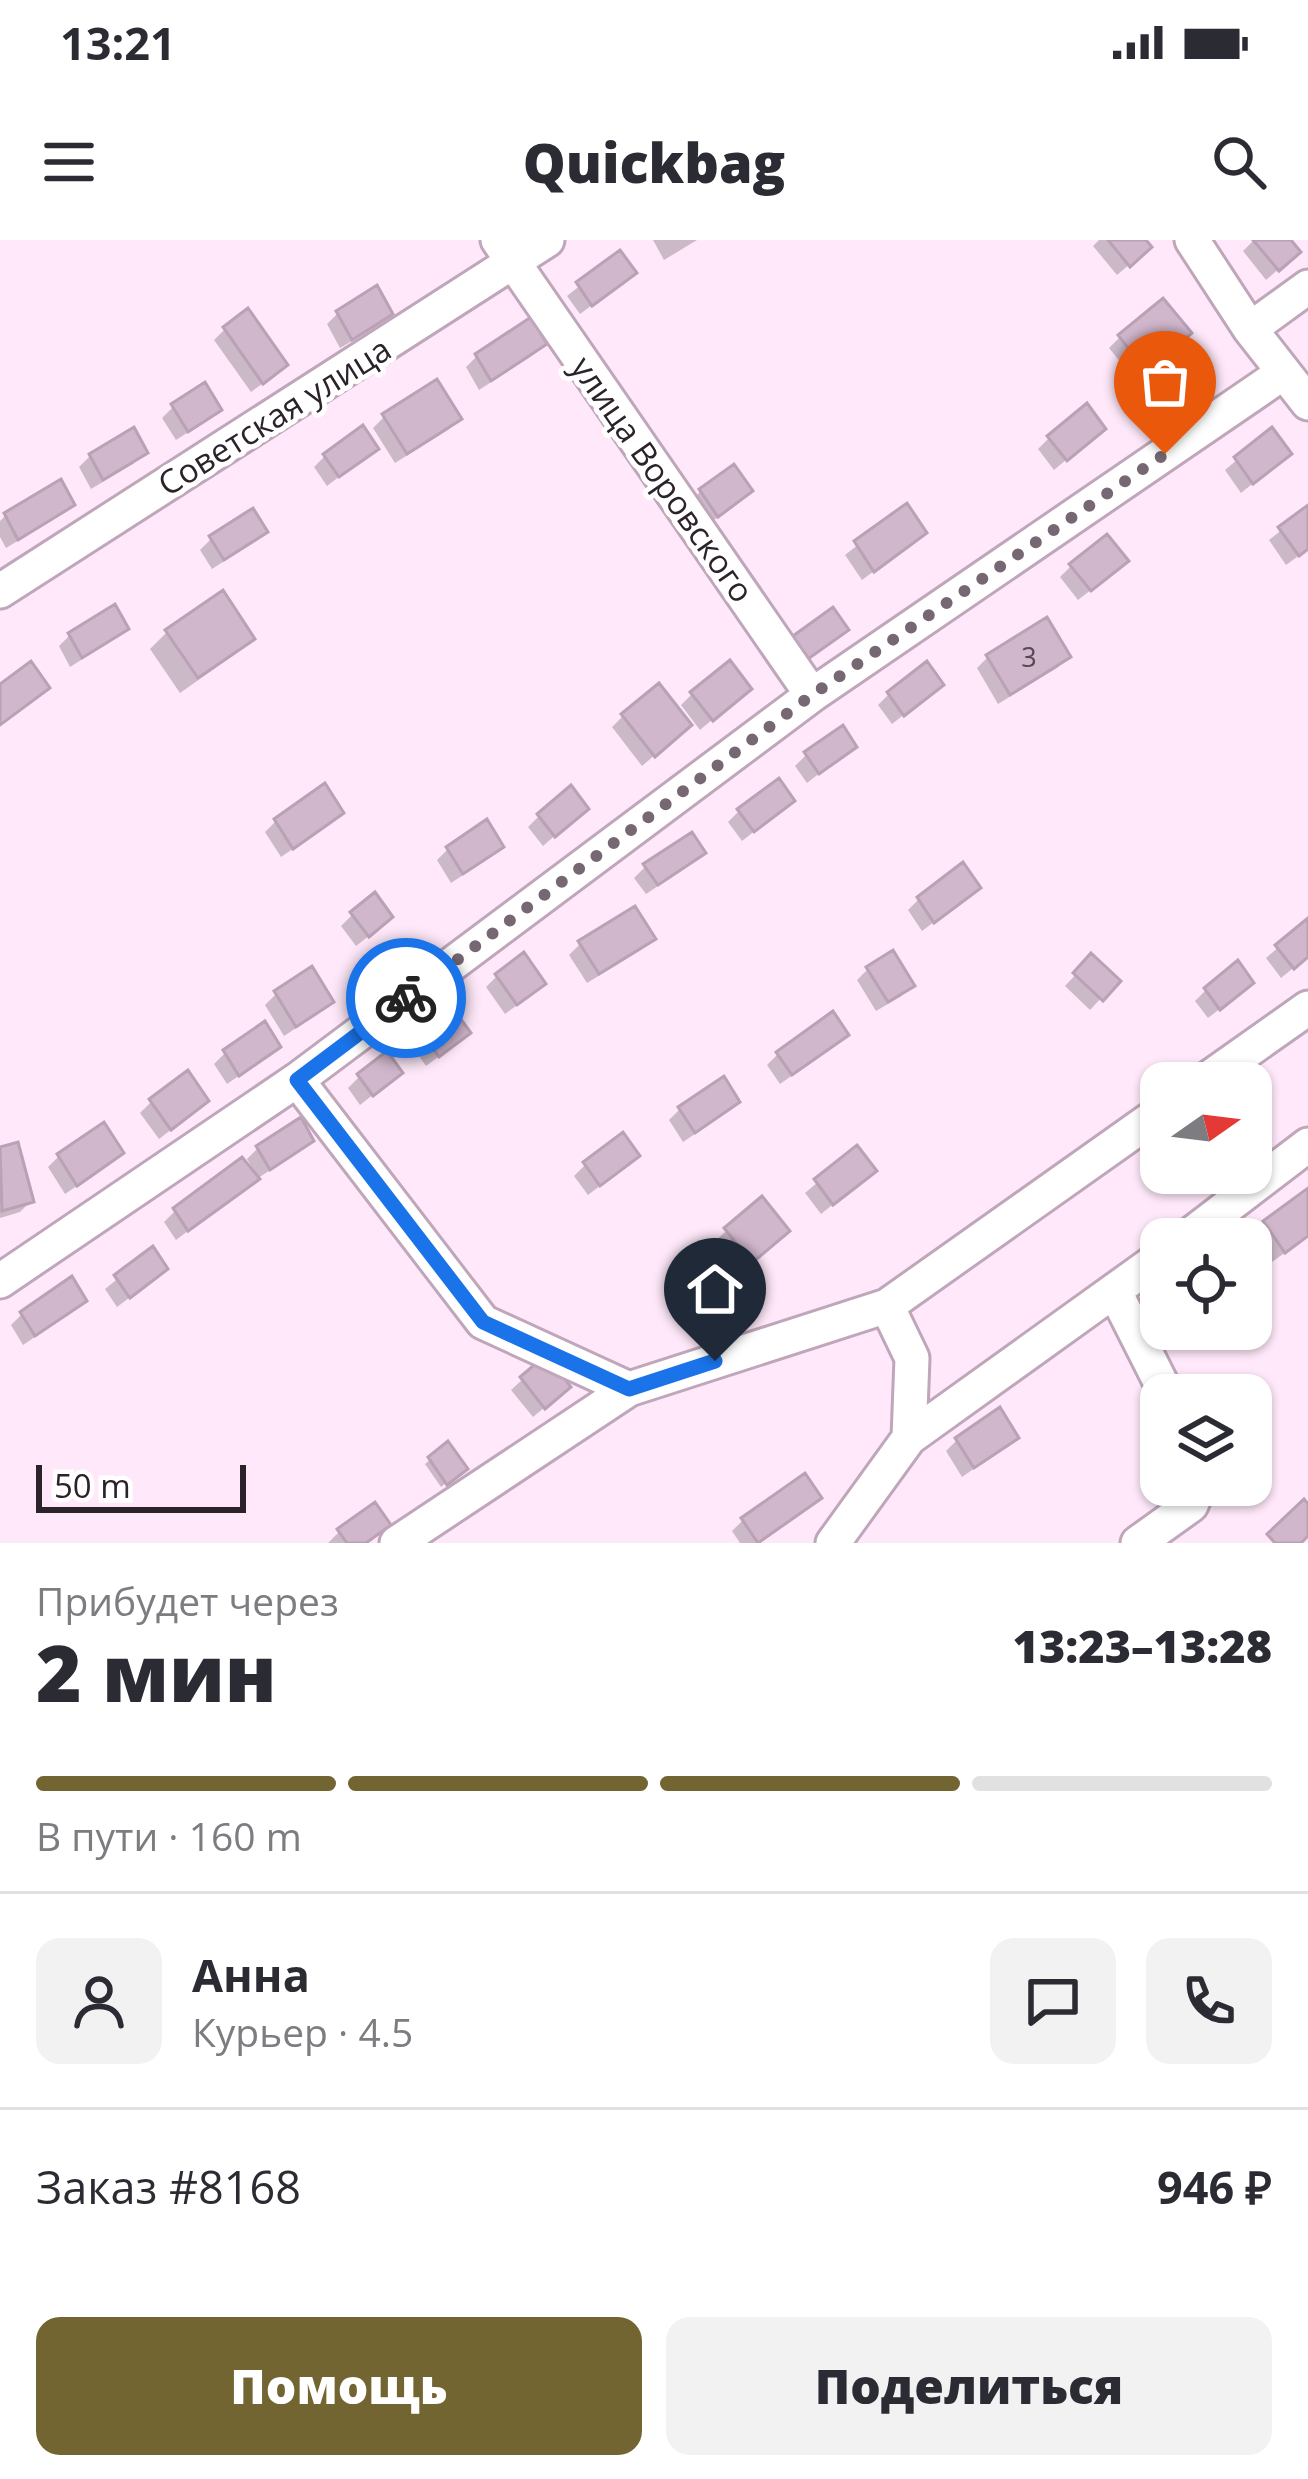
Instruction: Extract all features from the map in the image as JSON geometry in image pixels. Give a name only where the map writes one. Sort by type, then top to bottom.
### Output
[{"type":"street","name":"Советская улица","points":[[0,591],[506,252],[547,240]]},
{"type":"street","points":[[1192,240],[1250,329],[1308,403]]},
{"type":"street","name":"улица Воровского","points":[[506,252],[812,695]]},
{"type":"street","points":[[1250,329],[1308,287]]},
{"type":"street","points":[[0,1282],[297,1080],[812,695],[1283,373]]},
{"type":"street","points":[[1232,1062],[1308,1008]]},
{"type":"street","points":[[297,1080],[483,1322],[629,1389]]},
{"type":"street","points":[[397,1543],[629,1389],[887,1306],[1140,1127]]},
{"type":"street","points":[[1212,1218],[1308,1145]]},
{"type":"street","points":[[833,1543],[909,1438],[1140,1273]]},
{"type":"street","points":[[1114,1292],[1156,1374]]},
{"type":"street","points":[[887,1306],[912,1358],[909,1438]]},
{"type":"street","points":[[1138,1543],[1190,1506]]},
{"type":"building","points":[[1108,240],[1146,240],[1152,247],[1130,267]]},
{"type":"building","points":[[1253,240],[1291,240],[1301,252],[1279,271]]},
{"type":"building","points":[[620,250],[637,273],[592,306],[576,282]]},
{"type":"building","points":[[377,285],[393,314],[352,340],[336,311]]},
{"type":"building","points":[[1163,298],[1192,333],[1146,371],[1118,335]]},
{"type":"building","points":[[248,308],[288,365],[263,384],[223,327]]},
{"type":"building","points":[[531,317],[547,344],[491,381],[475,354]]},
{"type":"building","points":[[437,379],[462,419],[407,454],[382,414]]},
{"type":"building","points":[[205,382],[222,410],[188,432],[171,404]]},
{"type":"building","points":[[1087,403],[1106,429],[1067,461],[1047,436]]},
{"type":"building","points":[[363,425],[379,449],[339,477],[323,454]]},
{"type":"building","points":[[134,427],[148,453],[103,480],[89,454]]},
{"type":"building","points":[[1272,427],[1292,454],[1253,484],[1234,457]]},
{"type":"building","points":[[734,464],[753,491],[718,517],[699,489]]},
{"type":"building","points":[[61,479],[75,505],[18,540],[4,513]]},
{"type":"building","points":[[907,503],[927,533],[874,572],[854,541]]},
{"type":"building","points":[[1308,505],[1308,549],[1299,556],[1278,527]]},
{"type":"building","points":[[253,508],[268,532],[224,560],[209,536]]},
{"type":"building","points":[[1107,534],[1129,561],[1091,591],[1069,564]]},
{"type":"building","points":[[223,590],[255,639],[198,678],[165,630]]},
{"type":"building","points":[[115,604],[129,629],[82,658],[68,633]]},
{"type":"building","points":[[833,607],[849,630],[808,659],[793,636]]},
{"type":"building","points":[[1047,617],[1071,657],[1010,695],[986,655]]},
{"type":"building","points":[[730,660],[752,689],[713,721],[690,692]]},
{"type":"building","points":[[31,661],[50,688],[0,725],[0,684]]},
{"type":"building","points":[[927,661],[944,685],[904,716],[887,692]]},
{"type":"building","points":[[659,683],[692,725],[655,757],[621,714]]},
{"type":"building","points":[[843,725],[857,747],[819,774],[804,752]]},
{"type":"building","points":[[779,778],[795,801],[754,832],[737,809]]},
{"type":"building","points":[[325,783],[344,813],[293,849],[274,819]]},
{"type":"building","points":[[571,785],[589,809],[555,837],[537,814]]},
{"type":"building","points":[[487,819],[504,847],[463,874],[446,847]]},
{"type":"building","points":[[692,832],[706,853],[658,885],[643,864]]},
{"type":"building","points":[[963,862],[981,888],[934,923],[917,897]]},
{"type":"building","points":[[375,892],[393,917],[369,937],[350,912]]},
{"type":"building","points":[[635,906],[656,939],[599,974],[578,941]]},
{"type":"building","points":[[1308,918],[1308,957],[1294,969],[1275,945]]},
{"type":"building","points":[[893,950],[915,986],[888,1002],[866,967]]},
{"type":"building","points":[[524,952],[546,984],[517,1005],[495,974]]},
{"type":"building","points":[[1091,953],[1121,981],[1103,1001],[1073,973]]},
{"type":"building","points":[[1238,960],[1254,983],[1220,1010],[1204,988]]},
{"type":"building","points":[[312,966],[334,1002],[296,1027],[274,991]]},
{"type":"building","points":[[450,1004],[471,1033],[439,1057],[418,1028]]},
{"type":"building","points":[[833,1011],[849,1035],[792,1075],[776,1052]]},
{"type":"building","points":[[265,1021],[281,1047],[239,1076],[223,1050]]},
{"type":"building","points":[[387,1051],[403,1073],[373,1096],[357,1074]]},
{"type":"building","points":[[188,1070],[209,1101],[171,1130],[149,1099]]},
{"type":"building","points":[[724,1076],[740,1102],[695,1133],[678,1107]]},
{"type":"building","points":[[301,1117],[314,1141],[270,1170],[256,1146]]},
{"type":"building","points":[[104,1122],[124,1153],[77,1186],[57,1154]]},
{"type":"building","points":[[623,1132],[640,1156],[600,1186],[583,1162]]},
{"type":"building","points":[[18,1142],[34,1202],[2,1211],[0,1147]]},
{"type":"building","points":[[857,1145],[877,1171],[833,1205],[814,1179]]},
{"type":"building","points":[[242,1157],[260,1179],[188,1231],[173,1208]]},
{"type":"building","points":[[1308,1188],[1308,1236],[1285,1253],[1272,1234],[1272,1218],[1267,1218]]},
{"type":"building","points":[[762,1196],[790,1231],[752,1263],[724,1228]]},
{"type":"building","points":[[153,1246],[168,1269],[130,1298],[114,1275]]},
{"type":"building","points":[[72,1276],[87,1301],[35,1336],[20,1312]]},
{"type":"building","points":[[546,1355],[571,1387],[545,1409],[520,1377]]},
{"type":"building","points":[[1000,1407],[1019,1438],[974,1468],[955,1438]]},
{"type":"building","points":[[448,1441],[468,1469],[447,1485],[428,1457]]},
{"type":"building","points":[[805,1473],[822,1498],[758,1543],[741,1518]]},
{"type":"building","points":[[1304,1499],[1308,1536],[1301,1543],[1275,1543],[1267,1534]]},
{"type":"building","points":[[375,1502],[391,1525],[366,1543],[347,1543],[337,1529]]},
{"type":"way so far","points":[[406,998],[812,695],[1165,454]]},
{"type":"route","points":[[406,998],[297,1080],[483,1322],[629,1389],[715,1361]]}]
